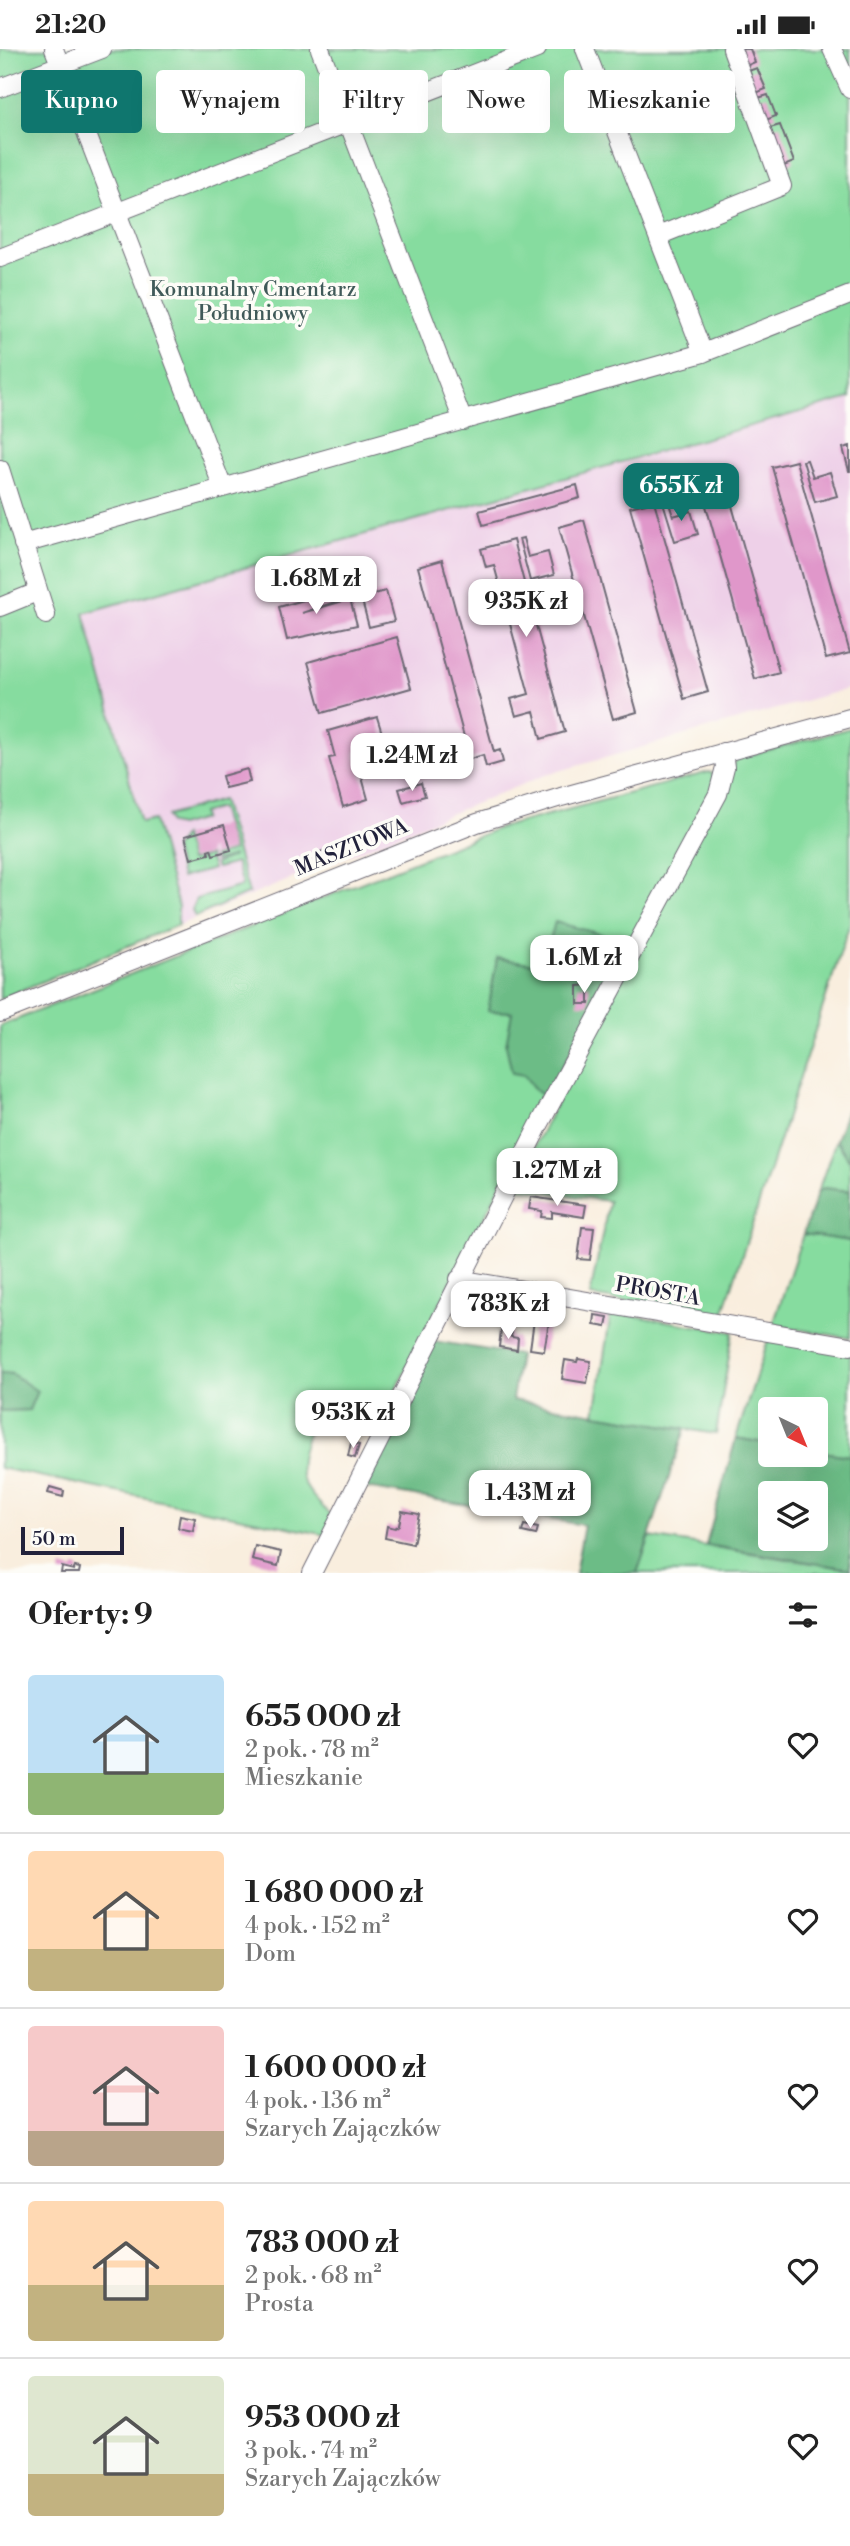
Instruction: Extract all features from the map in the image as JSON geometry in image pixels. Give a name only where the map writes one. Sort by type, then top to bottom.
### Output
[{"type":"street","points":[[0,88],[57,57],[102,49]]},
{"type":"street","points":[[320,49],[328,70]]},
{"type":"street","points":[[428,91],[537,49]]},
{"type":"street","points":[[585,49],[703,353]]},
{"type":"street","points":[[658,236],[782,186],[732,49]]},
{"type":"street","points":[[832,49],[850,89]]},
{"type":"street","points":[[57,57],[223,488]]},
{"type":"street","points":[[0,258],[320,133]]},
{"type":"street","points":[[352,133],[463,421]]},
{"type":"street","points":[[23,544],[703,353],[850,295]]},
{"type":"street","points":[[0,469],[46,615]]},
{"type":"street","points":[[0,607],[37,592]]},
{"type":"street","name":"MASZTOWA","points":[[0,1013],[477,823],[850,718]]},
{"type":"street","points":[[312,1573],[459,1279],[718,794],[726,767],[723,753]]},
{"type":"street","name":"PROSTA","points":[[459,1279],[850,1346]]},
{"type":"shaded area","points":[[850,398],[850,688],[545,775],[169,929],[84,613]]},
{"type":"green space","name":"Komunalny Cmentarz Południowy","points":[[0,49],[850,49],[850,398],[84,613],[141,823],[154,820],[178,906],[178,925],[0,999]]},
{"type":"green space","points":[[850,728],[850,923],[722,1317],[590,1296],[609,1201],[513,1187],[731,766],[737,759]]},
{"type":"green space","points":[[709,772],[715,775],[713,793],[630,942],[544,966],[498,959],[513,1012],[506,1045],[535,1090],[546,1097],[388,1404],[355,1398],[313,1418],[303,1451],[301,1474],[312,1495],[336,1520],[326,1535],[0,1468],[0,1411],[29,1410],[12,1374],[0,1373],[0,1026],[499,828]]},
{"type":"green space","points":[[222,800],[249,893],[195,917],[192,910],[196,899],[242,886],[236,863],[217,868],[215,864],[234,856],[215,861],[214,857],[233,851],[220,808],[202,813],[203,819],[179,826],[170,824],[167,816]]},
{"type":"green space","points":[[183,836],[190,861],[209,856],[213,869],[181,878],[174,849]]},
{"type":"green space","points":[[555,922],[630,942],[546,1097],[535,1090],[524,1075],[512,1073],[506,1045],[512,1012],[488,1011],[497,958],[543,965]]},
{"type":"green space","points":[[850,1105],[850,1161],[836,1140]]},
{"type":"green space","points":[[836,1140],[850,1161],[850,1191],[824,1188],[818,1191]]},
{"type":"green space","points":[[824,1188],[850,1191],[850,1241],[803,1234],[818,1191]]},
{"type":"green space","points":[[803,1234],[850,1241],[850,1338],[773,1325]]},
{"type":"green space","points":[[611,1312],[733,1332],[716,1434],[595,1414]]},
{"type":"green space","points":[[769,1337],[850,1351],[850,1456],[828,1453],[828,1397],[758,1397],[758,1442],[736,1438]]},
{"type":"green space","points":[[434,1341],[519,1355],[512,1400],[685,1429],[637,1573],[575,1573],[584,1525],[361,1487]]},
{"type":"green space","points":[[0,1373],[12,1374],[37,1391],[29,1410],[0,1411]]},
{"type":"green space","points":[[736,1438],[758,1442],[758,1467],[828,1467],[828,1453],[850,1456],[850,1569],[706,1545]]},
{"type":"green space","points":[[650,1537],[850,1569],[850,1573],[637,1573]]},
{"type":"building","points":[[739,49],[750,49],[755,62],[746,66]]},
{"type":"building","points":[[757,68],[766,89],[756,93],[748,71]]},
{"type":"building","points":[[768,95],[776,116],[766,120],[758,98]]},
{"type":"building","points":[[780,125],[794,162],[784,166],[770,128]]},
{"type":"building","points":[[850,446],[850,471],[849,471],[843,448]]},
{"type":"building","points":[[807,460],[813,477],[830,472],[837,496],[815,502],[803,461]]},
{"type":"building","points":[[796,461],[850,653],[826,659],[772,467]]},
{"type":"building","points":[[725,481],[779,672],[755,679],[701,488]]},
{"type":"building","points":[[577,485],[580,498],[483,525],[479,511]]},
{"type":"building","points":[[667,497],[673,516],[691,511],[698,534],[675,541],[662,499]]},
{"type":"building","points":[[654,501],[708,692],[684,699],[630,507]]},
{"type":"building","points":[[584,520],[637,712],[613,719],[559,527]]},
{"type":"building","points":[[523,538],[528,557],[548,552],[554,575],[530,581],[519,539]]},
{"type":"building","points":[[513,540],[526,590],[550,584],[553,594],[529,600],[565,732],[541,739],[534,711],[516,716],[511,699],[529,694],[494,565],[486,567],[481,549]]},
{"type":"building","points":[[442,560],[494,752],[500,750],[503,762],[486,767],[483,755],[470,759],[418,567]]},
{"type":"building","points":[[386,591],[394,621],[369,627],[361,597]]},
{"type":"building","points":[[332,592],[335,602],[302,613],[350,599],[357,625],[287,640],[279,607]]},
{"type":"building","points":[[397,637],[411,688],[322,713],[308,662]]},
{"type":"building","points":[[377,717],[385,743],[355,752],[368,799],[343,807],[329,758],[335,757],[328,731]]},
{"type":"building","points":[[247,769],[250,782],[225,788],[222,776]]},
{"type":"building","points":[[421,783],[425,796],[403,802],[399,789]]},
{"type":"building","points":[[224,825],[231,850],[213,855],[211,849],[208,850],[209,854],[191,859],[185,836]]},
{"type":"building","points":[[331,848],[334,858],[320,862],[317,853]]},
{"type":"building","points":[[589,985],[589,1004],[578,1004],[578,986]]},
{"type":"building","points":[[531,1197],[586,1205],[584,1217],[552,1212],[552,1218],[541,1217],[542,1211],[529,1209]]},
{"type":"building","points":[[582,1227],[594,1228],[590,1260],[578,1259]]},
{"type":"building","points":[[595,1315],[608,1317],[606,1327],[594,1325]]},
{"type":"building","points":[[534,1320],[549,1322],[544,1351],[530,1349]]},
{"type":"building","points":[[501,1330],[512,1332],[511,1337],[518,1338],[517,1350],[499,1347]]},
{"type":"building","points":[[578,1359],[591,1361],[587,1383],[562,1379],[565,1360],[577,1362]]},
{"type":"building","points":[[351,1443],[359,1445],[355,1458],[348,1456]]},
{"type":"building","points":[[50,1487],[64,1491],[63,1497],[48,1493]]},
{"type":"building","points":[[402,1511],[419,1514],[413,1544],[385,1538],[387,1526],[395,1528],[399,1525]]},
{"type":"building","points":[[180,1515],[195,1518],[193,1531],[178,1528]]},
{"type":"building","points":[[524,1525],[538,1528],[536,1535],[522,1532]]},
{"type":"building","points":[[255,1546],[281,1552],[278,1566],[252,1560]]},
{"type":"building","points":[[62,1567],[74,1570],[75,1567],[80,1568],[79,1573],[61,1573]]}]
